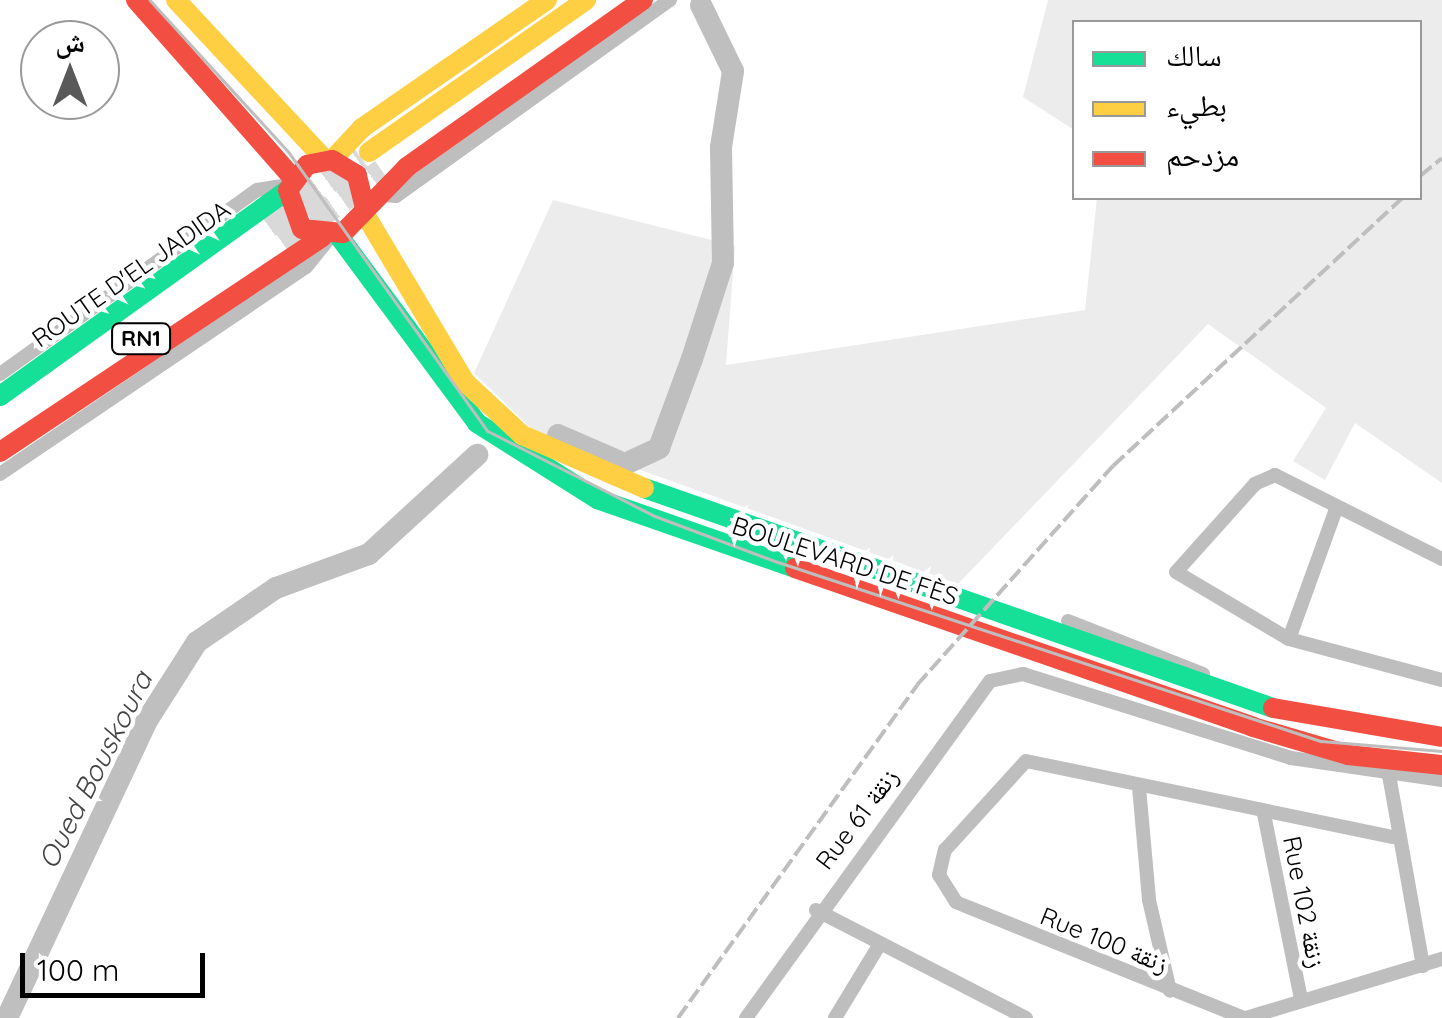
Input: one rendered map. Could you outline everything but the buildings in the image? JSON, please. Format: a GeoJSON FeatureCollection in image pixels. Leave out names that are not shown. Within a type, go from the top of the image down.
{"type":"FeatureCollection","features":[{"type":"Feature","properties":{"kind":"main road"},"geometry":{"type":"LineString","coordinates":[[136,0],[291,185],[297,224],[330,236]]}},
{"type":"Feature","properties":{"kind":"main road"},"geometry":{"type":"LineString","coordinates":[[176,0],[329,160],[357,176],[368,202]]}},
{"type":"Feature","properties":{"kind":"main road"},"geometry":{"type":"LineString","coordinates":[[374,119],[434,96],[568,0]]}},
{"type":"Feature","properties":{"kind":"main road"},"geometry":{"type":"LineString","coordinates":[[368,152],[586,0]]}},
{"type":"Feature","properties":{"kind":"main road"},"geometry":{"type":"LineString","coordinates":[[382,171],[622,0]]}},
{"type":"Feature","properties":{"kind":"main road"},"geometry":{"type":"LineString","coordinates":[[0,452],[330,236],[368,202],[643,0]]}},
{"type":"Feature","properties":{"kind":"main road"},"geometry":{"type":"LineString","coordinates":[[291,185],[329,160],[374,119],[542,3]]}},
{"type":"Feature","properties":{"kind":"main road","name":"ROUTE D'EL JADIDA"},"geometry":{"type":"LineString","coordinates":[[0,396],[291,185]]}},
{"type":"Feature","properties":{"kind":"main road","name":"BOULEVARD DE FÈS"},"geometry":{"type":"LineString","coordinates":[[368,202],[465,382],[550,452],[1306,720],[1442,737]]}},
{"type":"Feature","properties":{"kind":"main road","name":"ROUTE D'EL JADIDA"},"geometry":{"type":"LineString","coordinates":[[0,410],[268,224]]}},
{"type":"Feature","properties":{"kind":"main road","name":"BOULEVARD DE FÈS"},"geometry":{"type":"LineString","coordinates":[[330,236],[466,412],[513,453],[597,500],[1252,728],[1348,755],[1442,765]]}},
{"type":"Feature","properties":{"kind":"main road","name":"RN1"},"geometry":{"type":"LineString","coordinates":[[0,436],[282,242]]}},
{"type":"Feature","properties":{"kind":"street"},"geometry":{"type":"LineString","coordinates":[[368,202],[396,196],[670,0]]}},
{"type":"Feature","properties":{"kind":"street"},"geometry":{"type":"LineString","coordinates":[[0,374],[256,190],[291,185]]}},
{"type":"Feature","properties":{"kind":"street"},"geometry":{"type":"LineString","coordinates":[[0,474],[306,267],[330,236]]}},
{"type":"Feature","properties":{"kind":"street"},"geometry":{"type":"LineString","coordinates":[[1442,559],[1265,476],[1177,565],[1183,580],[1290,639],[1442,680]]}},
{"type":"Feature","properties":{"kind":"street"},"geometry":{"type":"LineString","coordinates":[[1290,639],[1336,509]]}},
{"type":"Feature","properties":{"kind":"street"},"geometry":{"type":"LineString","coordinates":[[1068,621],[1306,720]]}},
{"type":"Feature","properties":{"kind":"street","name":"Rue 61 زنقة"},"geometry":{"type":"LineString","coordinates":[[746,1018],[816,910],[990,681],[1024,674],[1292,758],[1388,775]]}},
{"type":"Feature","properties":{"kind":"street","name":"Rue 100 زنقة"},"geometry":{"type":"LineString","coordinates":[[1138,787],[1016,763],[945,850],[939,875],[949,896],[1170,991],[1251,1017]]}},
{"type":"Feature","properties":{"kind":"street"},"geometry":{"type":"LineString","coordinates":[[1423,966],[1393,837],[1388,775],[1442,780]]}},
{"type":"Feature","properties":{"kind":"street"},"geometry":{"type":"LineString","coordinates":[[1170,991],[1138,787],[1393,837]]}},
{"type":"Feature","properties":{"kind":"street","name":"Rue 102 زنقة"},"geometry":{"type":"LineString","coordinates":[[1264,814],[1301,999]]}},
{"type":"Feature","properties":{"kind":"street"},"geometry":{"type":"LineString","coordinates":[[816,910],[878,947],[1026,1018]]}},
{"type":"Feature","properties":{"kind":"street"},"geometry":{"type":"LineString","coordinates":[[843,1014],[878,947]]}},
{"type":"Feature","properties":{"kind":"street"},"geometry":{"type":"LineString","coordinates":[[1251,1017],[1442,960]]}},
{"type":"Feature","properties":{"kind":"street"},"geometry":{"type":"LineString","coordinates":[[988,1018],[1000,1007]]}},
{"type":"Feature","properties":{"kind":"shaded area"},"geometry":{"type":"Polygon","coordinates":[[[1048,0],[1442,0],[1442,483],[1355,423],[1325,480],[1293,461],[1326,408],[1208,324],[958,584],[535,432],[474,373],[553,200],[735,246],[726,365],[1085,310],[1097,200],[1422,200],[1422,20],[1072,20],[1072,129],[1023,97],[1048,0]]]}},
{"type":"Feature","properties":{"kind":"waterway","name":"Oued Bouskoura"},"geometry":{"type":"LineString","coordinates":[[558,435],[625,464],[659,448],[692,359],[723,263],[721,147],[733,71],[701,5]]}},
{"type":"Feature","properties":{"kind":"waterway","name":"Oued Bouskoura"},"geometry":{"type":"LineString","coordinates":[[7,1018],[146,722],[197,642],[276,588],[369,554],[477,455]]}},
{"type":"Feature","properties":{"kind":"tunnel"},"geometry":{"type":"LineString","coordinates":[[268,225],[361,158]]}},
{"type":"Feature","properties":{"kind":"tunnel"},"geometry":{"type":"LineString","coordinates":[[282,242],[382,171]]}},
{"type":"Feature","properties":{"kind":"tram line"},"geometry":{"type":"LineString","coordinates":[[150,0],[288,151],[488,431],[655,516],[775,561],[1321,741],[1442,751]]}},
{"type":"Feature","properties":{"kind":"railway"},"geometry":{"type":"LineString","coordinates":[[1422,174],[1442,158]]}},
{"type":"Feature","properties":{"kind":"railway"},"geometry":{"type":"LineString","coordinates":[[678,1018],[917,685],[1113,466],[1400,200]]}},
{"type":"Feature","properties":{"kind":"traffic: fast"},"geometry":{"type":"LineString","coordinates":[[0,396],[288,190]]}},
{"type":"Feature","properties":{"kind":"traffic: fast"},"geometry":{"type":"LineString","coordinates":[[338,235],[477,423],[597,499],[795,568]]}},
{"type":"Feature","properties":{"kind":"traffic: fast"},"geometry":{"type":"LineString","coordinates":[[644,488],[1273,708]]}},
{"type":"Feature","properties":{"kind":"traffic: slow"},"geometry":{"type":"LineString","coordinates":[[176,0],[325,160]]}},
{"type":"Feature","properties":{"kind":"traffic: slow"},"geometry":{"type":"LineString","coordinates":[[332,160],[362,128],[547,0]]}},
{"type":"Feature","properties":{"kind":"traffic: slow"},"geometry":{"type":"LineString","coordinates":[[369,152],[586,0]]}},
{"type":"Feature","properties":{"kind":"traffic: slow"},"geometry":{"type":"LineString","coordinates":[[363,211],[465,382],[522,435],[644,488]]}},
{"type":"Feature","properties":{"kind":"traffic: jam"},"geometry":{"type":"LineString","coordinates":[[136,0],[293,178]]}},
{"type":"Feature","properties":{"kind":"traffic: jam"},"geometry":{"type":"LineString","coordinates":[[364,204],[357,175],[332,160],[307,165],[288,190],[302,229],[343,233],[407,167],[643,0]]}},
{"type":"Feature","properties":{"kind":"traffic: jam"},"geometry":{"type":"LineString","coordinates":[[0,452],[322,237]]}},
{"type":"Feature","properties":{"kind":"traffic: jam"},"geometry":{"type":"LineString","coordinates":[[795,568],[1253,727],[1348,755],[1442,765]]}},
{"type":"Feature","properties":{"kind":"traffic: jam"},"geometry":{"type":"LineString","coordinates":[[1273,708],[1442,737]]}}]}
